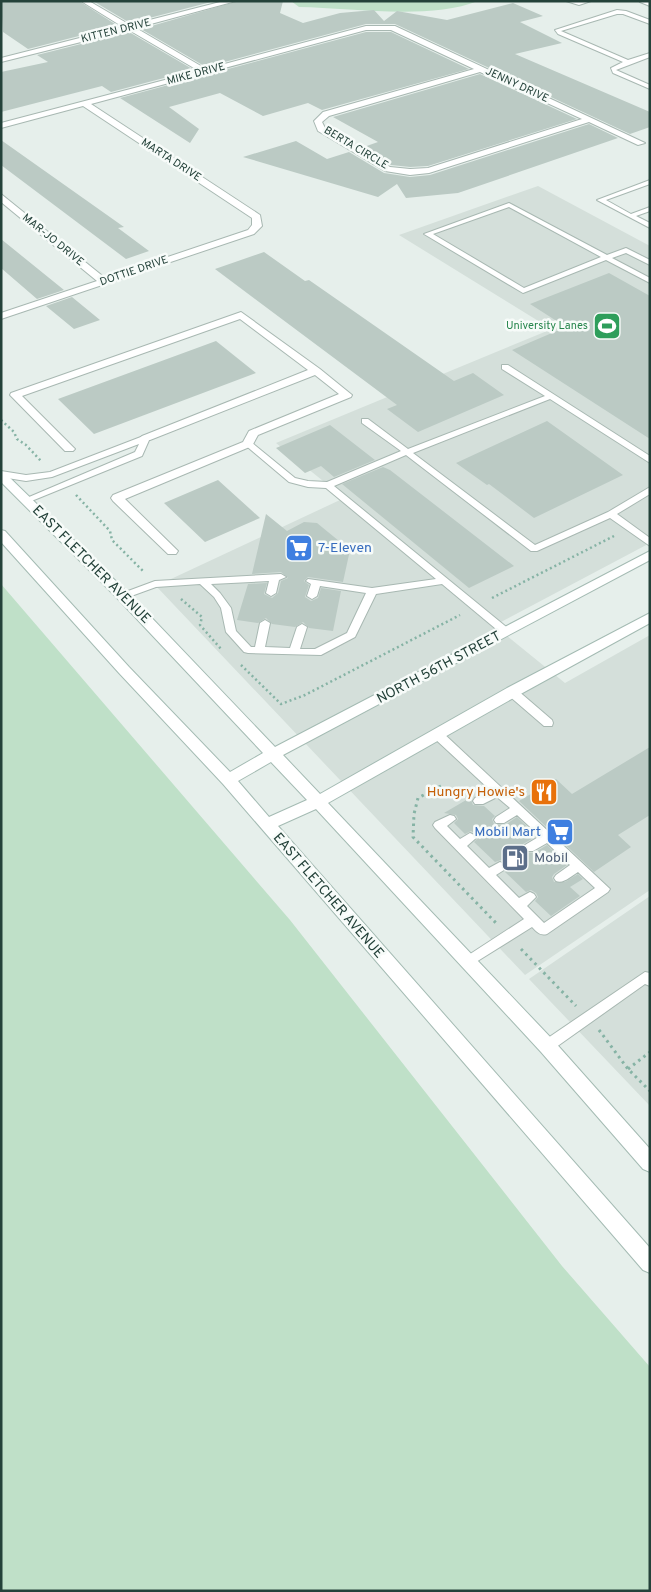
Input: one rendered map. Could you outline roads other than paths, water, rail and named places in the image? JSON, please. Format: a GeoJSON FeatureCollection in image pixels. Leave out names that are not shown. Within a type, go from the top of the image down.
{"type":"FeatureCollection","features":[{"type":"Feature","properties":{"kind":"street"},"geometry":{"type":"LineString","coordinates":[[84,1],[205,71]]}},
{"type":"Feature","properties":{"kind":"street"},"geometry":{"type":"LineString","coordinates":[[642,1],[650,4]]}},
{"type":"Feature","properties":{"kind":"street","name":"KITTEN DRIVE"},"geometry":{"type":"LineString","coordinates":[[3,58],[233,2]]}},
{"type":"Feature","properties":{"kind":"street","name":"MIKE DRIVE"},"geometry":{"type":"LineString","coordinates":[[1,126],[366,28],[392,28]]}},
{"type":"Feature","properties":{"kind":"street","name":"JENNY DRIVE"},"geometry":{"type":"LineString","coordinates":[[392,28],[641,143]]}},
{"type":"Feature","properties":{"kind":"street","name":"BERTA CIRCLE"},"geometry":{"type":"LineString","coordinates":[[481,69],[326,114],[318,121],[321,129],[388,169],[410,172],[429,170],[590,119]]}},
{"type":"Feature","properties":{"kind":"street","name":"MARTA DRIVE"},"geometry":{"type":"LineString","coordinates":[[85,104],[257,217]]}},
{"type":"Feature","properties":{"kind":"street","name":"MAR-JO DRIVE"},"geometry":{"type":"LineString","coordinates":[[1,197],[104,282]]}},
{"type":"Feature","properties":{"kind":"street","name":"DOTTIE DRIVE"},"geometry":{"type":"LineString","coordinates":[[1,316],[251,232],[257,226],[257,217]]}},
{"type":"Feature","properties":{"kind":"street"},"geometry":{"type":"LineString","coordinates":[[69,449],[15,396],[241,315],[347,395],[253,433],[248,444],[118,498],[172,551]]}},
{"type":"Feature","properties":{"kind":"street"},"geometry":{"type":"LineString","coordinates":[[146,438],[316,371]]}},
{"type":"Feature","properties":{"kind":"street","name":"EAST FLETCHER AVENUE"},"geometry":{"type":"LineString","coordinates":[[1,474],[123,596],[273,754],[546,1046],[650,1163]]}},
{"type":"Feature","properties":{"kind":"street","name":"EAST FLETCHER AVENUE"},"geometry":{"type":"LineString","coordinates":[[1,534],[124,670],[228,780],[650,1263]]}},
{"type":"Feature","properties":{"kind":"street","name":"NORTH 56TH STREET"},"geometry":{"type":"LineString","coordinates":[[228,780],[273,754],[650,555]]}},
{"type":"Feature","properties":{"kind":"street"},"geometry":{"type":"LineString","coordinates":[[266,825],[318,802],[512,692],[649,618]]}},
{"type":"Feature","properties":{"kind":"lane"},"geometry":{"type":"LineString","coordinates":[[568,1],[579,3],[589,1]]}},
{"type":"Feature","properties":{"kind":"lane"},"geometry":{"type":"LineString","coordinates":[[628,62],[560,33],[558,30],[617,12],[624,12],[650,22]]}},
{"type":"Feature","properties":{"kind":"lane"},"geometry":{"type":"LineString","coordinates":[[650,55],[613,69],[615,72],[650,87]]}},
{"type":"Feature","properties":{"kind":"lane"},"geometry":{"type":"LineString","coordinates":[[650,182],[600,200],[650,226]]}},
{"type":"Feature","properties":{"kind":"lane"},"geometry":{"type":"LineString","coordinates":[[650,263],[626,250],[607,258],[523,291],[428,234],[509,205],[607,258],[650,281]]}},
{"type":"Feature","properties":{"kind":"lane"},"geometry":{"type":"LineString","coordinates":[[631,216],[650,209]]}},
{"type":"Feature","properties":{"kind":"lane"},"geometry":{"type":"LineString","coordinates":[[505,367],[650,460]]}},
{"type":"Feature","properties":{"kind":"lane"},"geometry":{"type":"LineString","coordinates":[[248,444],[292,480],[308,484],[328,485],[551,396]]}},
{"type":"Feature","properties":{"kind":"lane"},"geometry":{"type":"LineString","coordinates":[[365,421],[534,549],[611,514],[650,490]]}},
{"type":"Feature","properties":{"kind":"lane"},"geometry":{"type":"LineString","coordinates":[[1,474],[26,478],[52,474],[146,438]]}},
{"type":"Feature","properties":{"kind":"lane"},"geometry":{"type":"LineString","coordinates":[[26,500],[139,454],[146,438]]}},
{"type":"Feature","properties":{"kind":"lane"},"geometry":{"type":"LineString","coordinates":[[328,485],[506,632]]}},
{"type":"Feature","properties":{"kind":"lane"},"geometry":{"type":"LineString","coordinates":[[611,514],[650,543]]}},
{"type":"Feature","properties":{"kind":"lane"},"geometry":{"type":"LineString","coordinates":[[123,596],[155,584],[278,577],[271,593]]}},
{"type":"Feature","properties":{"kind":"lane"},"geometry":{"type":"LineString","coordinates":[[202,581],[217,595],[226,608],[231,632],[248,650],[317,653],[351,635],[372,591]]}},
{"type":"Feature","properties":{"kind":"lane"},"geometry":{"type":"LineString","coordinates":[[312,596],[314,581],[372,591],[444,581]]}},
{"type":"Feature","properties":{"kind":"lane"},"geometry":{"type":"LineString","coordinates":[[259,650],[265,623]]}},
{"type":"Feature","properties":{"kind":"lane"},"geometry":{"type":"LineString","coordinates":[[294,652],[302,627]]}},
{"type":"Feature","properties":{"kind":"lane"},"geometry":{"type":"LineString","coordinates":[[512,692],[548,723]]}},
{"type":"Feature","properties":{"kind":"lane"},"geometry":{"type":"LineString","coordinates":[[438,735],[604,889],[543,930],[439,825],[450,818]]}},
{"type":"Feature","properties":{"kind":"lane"},"geometry":{"type":"LineString","coordinates":[[479,801],[498,791]]}},
{"type":"Feature","properties":{"kind":"lane"},"geometry":{"type":"LineString","coordinates":[[500,820],[518,809]]}},
{"type":"Feature","properties":{"kind":"lane"},"geometry":{"type":"LineString","coordinates":[[530,848],[548,837]]}},
{"type":"Feature","properties":{"kind":"lane"},"geometry":{"type":"LineString","coordinates":[[459,845],[470,838]]}},
{"type":"Feature","properties":{"kind":"lane"},"geometry":{"type":"LineString","coordinates":[[560,878],[578,865]]}},
{"type":"Feature","properties":{"kind":"lane"},"geometry":{"type":"LineString","coordinates":[[488,874],[500,867]]}},
{"type":"Feature","properties":{"kind":"lane"},"geometry":{"type":"LineString","coordinates":[[518,905],[530,897]]}},
{"type":"Feature","properties":{"kind":"lane"},"geometry":{"type":"LineString","coordinates":[[468,962],[533,920]]}},
{"type":"Feature","properties":{"kind":"lane"},"geometry":{"type":"LineString","coordinates":[[546,1046],[645,977],[650,982]]}},
{"type":"Feature","properties":{"kind":"place","name":"University Lanes"},"geometry":{"type":"Point","coordinates":[607,326]}},
{"type":"Feature","properties":{"kind":"place","name":"7-Eleven"},"geometry":{"type":"Point","coordinates":[299,548]}},
{"type":"Feature","properties":{"kind":"place","name":"Hungry Howie's"},"geometry":{"type":"Point","coordinates":[544,792]}},
{"type":"Feature","properties":{"kind":"place","name":"Mobil Mart"},"geometry":{"type":"Point","coordinates":[560,832]}},
{"type":"Feature","properties":{"kind":"place","name":"Mobil"},"geometry":{"type":"Point","coordinates":[515,858]}}]}
